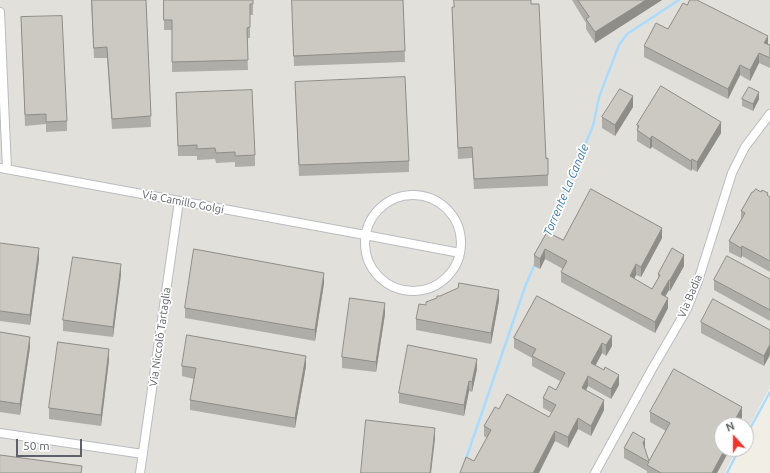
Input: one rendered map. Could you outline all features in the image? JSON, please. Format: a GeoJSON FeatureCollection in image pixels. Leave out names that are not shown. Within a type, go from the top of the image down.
{"type":"FeatureCollection","features":[{"type":"Feature","properties":{"kind":"street"},"geometry":{"type":"LineString","coordinates":[[0,12],[4,168]]}},
{"type":"Feature","properties":{"kind":"street","name":"Via Badia"},"geometry":{"type":"LineString","coordinates":[[595,473],[687,309],[698,281],[732,174],[745,146],[770,114]]}},
{"type":"Feature","properties":{"kind":"street","name":"Via Camillo Golgi"},"geometry":{"type":"LineString","coordinates":[[4,168],[460,253]]}},
{"type":"Feature","properties":{"kind":"street"},"geometry":{"type":"LineString","coordinates":[[407,195],[422,196],[437,201],[449,210],[457,223],[461,238],[460,253],[454,269],[443,281],[428,289],[412,291],[395,288],[381,280],[371,267],[365,251],[365,235],[370,220],[380,208],[392,200],[407,195]]}},
{"type":"Feature","properties":{"kind":"street","name":"Via Niccolò Tartaglia"},"geometry":{"type":"LineString","coordinates":[[140,473],[179,201]]}},
{"type":"Feature","properties":{"kind":"street"},"geometry":{"type":"LineString","coordinates":[[0,433],[143,454]]}},
{"type":"Feature","properties":{"kind":"shaded area"},"geometry":{"type":"Polygon","coordinates":[[[0,0],[770,0],[770,387],[754,417],[714,417],[714,457],[733,457],[724,473],[0,473],[0,0]]]}},
{"type":"Feature","properties":{"kind":"building"},"geometry":{"type":"Polygon","coordinates":[[[92,0],[146,0],[151,116],[112,119],[107,47],[94,48],[92,0]]]}},
{"type":"Feature","properties":{"kind":"building"},"geometry":{"type":"Polygon","coordinates":[[[164,0],[253,0],[253,4],[250,4],[250,27],[247,28],[248,60],[172,62],[172,20],[164,20],[164,0]]]}},
{"type":"Feature","properties":{"kind":"building"},"geometry":{"type":"Polygon","coordinates":[[[292,0],[403,0],[405,51],[294,56],[292,0]]]}},
{"type":"Feature","properties":{"kind":"building"},"geometry":{"type":"Polygon","coordinates":[[[454,0],[531,0],[531,4],[539,4],[548,175],[474,179],[472,147],[458,148],[452,7],[454,7],[454,0]]]}},
{"type":"Feature","properties":{"kind":"building"},"geometry":{"type":"Polygon","coordinates":[[[578,0],[646,0],[595,32],[586,19],[589,17],[578,0]]]}},
{"type":"Feature","properties":{"kind":"building"},"geometry":{"type":"Polygon","coordinates":[[[690,0],[697,0],[768,36],[764,43],[770,45],[770,58],[759,53],[750,70],[740,65],[728,89],[644,46],[656,23],[668,29],[683,3],[687,5],[690,0]]]}},
{"type":"Feature","properties":{"kind":"building"},"geometry":{"type":"Polygon","coordinates":[[[62,16],[67,121],[46,122],[46,114],[25,115],[21,17],[62,16]]]}},
{"type":"Feature","properties":{"kind":"building"},"geometry":{"type":"Polygon","coordinates":[[[405,77],[409,161],[299,165],[295,82],[405,77]]]}},
{"type":"Feature","properties":{"kind":"building"},"geometry":{"type":"Polygon","coordinates":[[[661,86],[721,122],[697,162],[692,159],[691,161],[652,136],[650,139],[637,130],[639,126],[637,125],[661,86]]]}},
{"type":"Feature","properties":{"kind":"building"},"geometry":{"type":"Polygon","coordinates":[[[749,87],[759,92],[753,104],[742,99],[749,87]]]}},
{"type":"Feature","properties":{"kind":"building"},"geometry":{"type":"Polygon","coordinates":[[[620,89],[633,96],[615,125],[602,117],[620,89]]]}},
{"type":"Feature","properties":{"kind":"building"},"geometry":{"type":"Polygon","coordinates":[[[252,90],[255,155],[235,156],[235,152],[216,153],[215,148],[197,149],[197,145],[178,146],[176,93],[252,90]]]}},
{"type":"Feature","properties":{"kind":"building"},"geometry":{"type":"Polygon","coordinates":[[[591,189],[662,228],[641,267],[636,264],[630,276],[652,289],[672,248],[684,255],[661,294],[668,298],[655,322],[561,272],[567,261],[545,249],[540,259],[534,255],[547,232],[563,240],[591,189]]]}},
{"type":"Feature","properties":{"kind":"building"},"geometry":{"type":"Polygon","coordinates":[[[756,189],[761,192],[762,190],[768,193],[767,195],[770,197],[770,261],[742,246],[741,248],[729,241],[745,213],[741,211],[752,192],[756,189]]]}},
{"type":"Feature","properties":{"kind":"building"},"geometry":{"type":"Polygon","coordinates":[[[0,243],[39,248],[30,315],[0,311],[0,243]]]}},
{"type":"Feature","properties":{"kind":"building"},"geometry":{"type":"Polygon","coordinates":[[[194,249],[324,273],[315,330],[185,308],[194,249]]]}},
{"type":"Feature","properties":{"kind":"building"},"geometry":{"type":"Polygon","coordinates":[[[727,256],[770,279],[770,310],[714,280],[727,256]]]}},
{"type":"Feature","properties":{"kind":"building"},"geometry":{"type":"Polygon","coordinates":[[[73,257],[121,264],[113,327],[63,320],[73,257]]]}},
{"type":"Feature","properties":{"kind":"building"},"geometry":{"type":"Polygon","coordinates":[[[459,283],[499,290],[491,333],[416,319],[419,304],[426,305],[426,302],[437,298],[437,296],[458,288],[459,283]]]}},
{"type":"Feature","properties":{"kind":"building"},"geometry":{"type":"Polygon","coordinates":[[[537,296],[612,336],[606,345],[602,343],[591,363],[604,370],[605,367],[619,375],[611,389],[588,376],[582,388],[604,400],[591,426],[578,418],[568,437],[555,431],[533,473],[460,473],[466,457],[474,461],[491,430],[484,426],[495,407],[499,409],[507,394],[549,417],[556,405],[543,398],[549,386],[556,390],[565,373],[532,356],[536,349],[514,338],[537,296]]]}},
{"type":"Feature","properties":{"kind":"building"},"geometry":{"type":"Polygon","coordinates":[[[350,298],[385,303],[376,362],[342,357],[350,298]]]}},
{"type":"Feature","properties":{"kind":"building"},"geometry":{"type":"Polygon","coordinates":[[[713,299],[770,330],[770,344],[764,356],[701,322],[713,299]]]}},
{"type":"Feature","properties":{"kind":"building"},"geometry":{"type":"Polygon","coordinates":[[[0,332],[30,337],[20,404],[0,401],[0,332]]]}},
{"type":"Feature","properties":{"kind":"building"},"geometry":{"type":"Polygon","coordinates":[[[187,335],[306,356],[295,418],[190,400],[196,368],[182,366],[187,335]]]}},
{"type":"Feature","properties":{"kind":"building"},"geometry":{"type":"Polygon","coordinates":[[[58,342],[109,349],[101,415],[49,408],[58,342]]]}},
{"type":"Feature","properties":{"kind":"building"},"geometry":{"type":"Polygon","coordinates":[[[408,345],[477,359],[472,382],[469,381],[464,405],[399,393],[408,345]]]}},
{"type":"Feature","properties":{"kind":"building"},"geometry":{"type":"Polygon","coordinates":[[[674,369],[742,407],[736,417],[714,417],[714,457],[721,457],[712,473],[661,473],[647,465],[649,462],[624,448],[633,432],[645,439],[643,443],[649,461],[670,423],[650,412],[674,369]]]}},
{"type":"Feature","properties":{"kind":"building"},"geometry":{"type":"Polygon","coordinates":[[[366,420],[435,428],[430,473],[361,473],[366,420]]]}},
{"type":"Feature","properties":{"kind":"building"},"geometry":{"type":"Polygon","coordinates":[[[0,455],[82,466],[81,473],[0,473],[0,455]]]}},
{"type":"Feature","properties":{"kind":"waterway","name":"Torrente La Canale"},"geometry":{"type":"LineString","coordinates":[[547,235],[593,126],[599,97],[619,45],[627,34],[679,0]]}},
{"type":"Feature","properties":{"kind":"waterway","name":"Torrente La Canale"},"geometry":{"type":"LineString","coordinates":[[466,459],[526,284],[536,262]]}},
{"type":"Feature","properties":{"kind":"waterway"},"geometry":{"type":"LineString","coordinates":[[754,421],[770,392]]}},
{"type":"Feature","properties":{"kind":"waterway"},"geometry":{"type":"LineString","coordinates":[[727,473],[735,457]]}}]}
